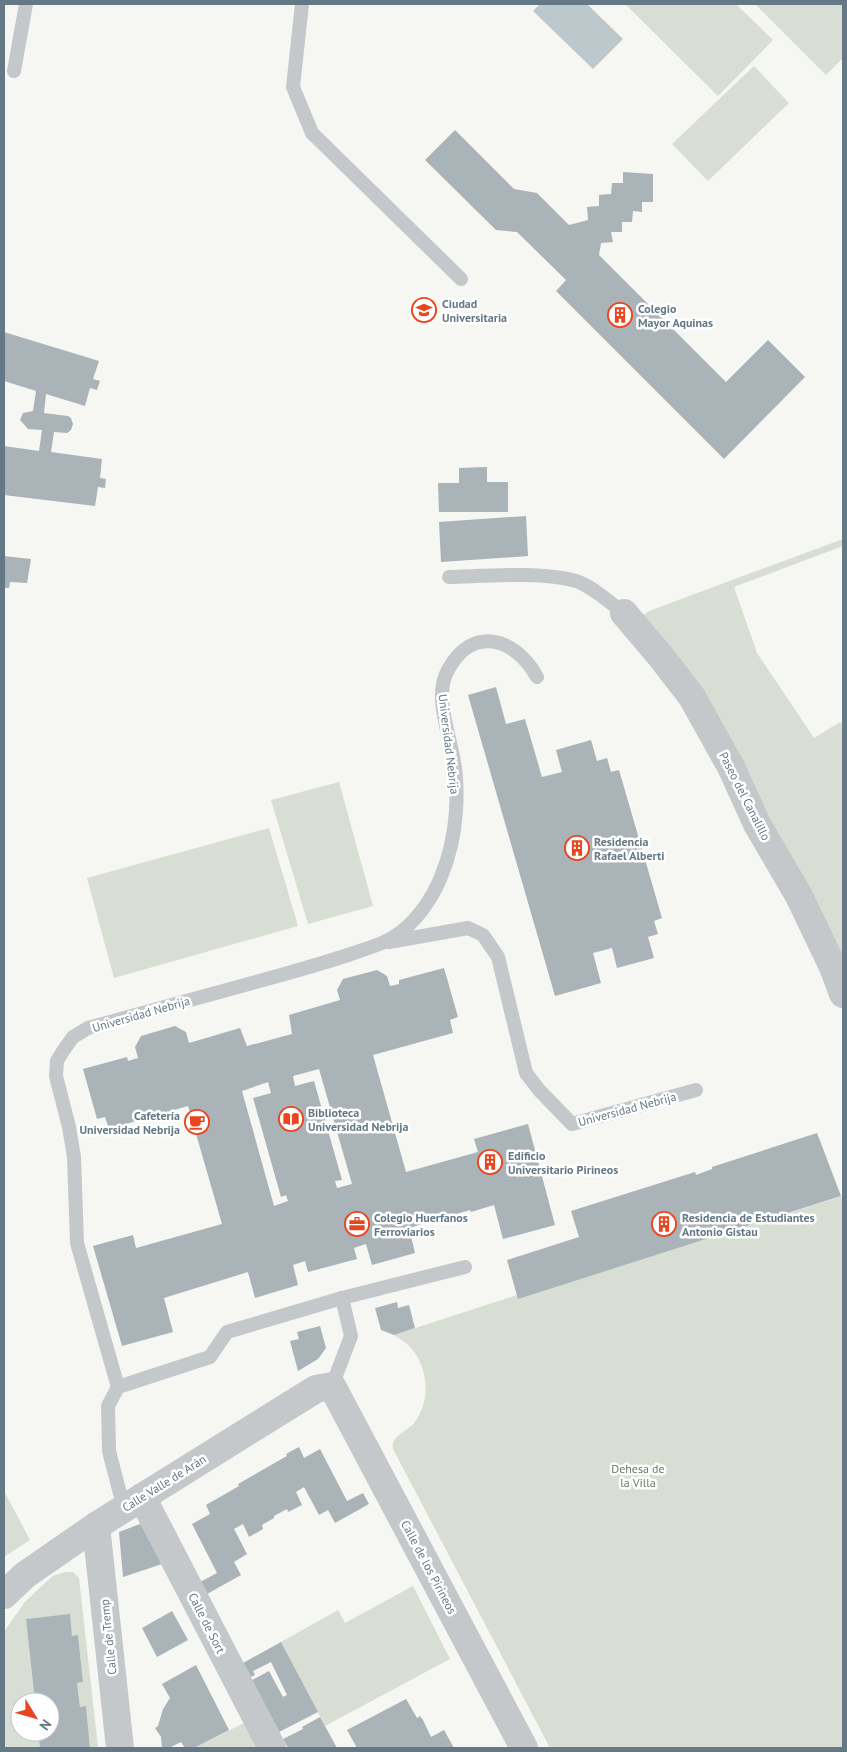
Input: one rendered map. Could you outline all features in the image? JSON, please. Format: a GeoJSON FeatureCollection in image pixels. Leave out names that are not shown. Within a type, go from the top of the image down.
{"type":"FeatureCollection","features":[{"type":"Feature","properties":{"kind":"street","name":"Paseo del Canalillo"},"geometry":{"type":"LineString","coordinates":[[624,613],[692,697],[731,767],[757,824],[799,896],[833,967],[843,994]]}},
{"type":"Feature","properties":{"kind":"street","name":"Calle Valle de Arán"},"geometry":{"type":"LineString","coordinates":[[4,1595],[25,1574],[96,1526],[316,1389],[332,1386]]}},
{"type":"Feature","properties":{"kind":"street","name":"Calle de los Pirineos"},"geometry":{"type":"LineString","coordinates":[[332,1386],[524,1748]]}},
{"type":"Feature","properties":{"kind":"street","name":"Calle de Sort"},"geometry":{"type":"LineString","coordinates":[[133,1503],[272,1748]]}},
{"type":"Feature","properties":{"kind":"street","name":"Calle de Tremp"},"geometry":{"type":"LineString","coordinates":[[96,1526],[120,1748]]}},
{"type":"Feature","properties":{"kind":"lane"},"geometry":{"type":"LineString","coordinates":[[14,71],[26,4]]}},
{"type":"Feature","properties":{"kind":"lane"},"geometry":{"type":"LineString","coordinates":[[302,4],[293,87],[312,133],[461,279]]}},
{"type":"Feature","properties":{"kind":"lane"},"geometry":{"type":"LineString","coordinates":[[449,577],[539,576],[577,581],[601,595],[624,613]]}},
{"type":"Feature","properties":{"kind":"lane","name":"Universidad Nebrija"},"geometry":{"type":"LineString","coordinates":[[387,942],[403,931],[429,901],[439,883],[454,838],[457,785],[441,694],[446,672],[455,657],[466,648],[492,640],[503,642],[517,651],[530,663],[537,677]]}},
{"type":"Feature","properties":{"kind":"lane","name":"Universidad Nebrija"},"geometry":{"type":"LineString","coordinates":[[118,1387],[77,1243],[74,1157],[69,1127],[56,1076],[57,1061],[63,1051],[73,1037],[88,1028],[326,963],[387,942],[468,928],[483,935],[498,957],[526,1073],[539,1090],[572,1124],[696,1090]]}},
{"type":"Feature","properties":{"kind":"lane"},"geometry":{"type":"LineString","coordinates":[[133,1503],[109,1451],[108,1406],[118,1387],[210,1357],[227,1332],[342,1298],[465,1267]]}},
{"type":"Feature","properties":{"kind":"lane"},"geometry":{"type":"LineString","coordinates":[[332,1386],[351,1336],[342,1298]]}},
{"type":"Feature","properties":{"kind":"green space"},"geometry":{"type":"Polygon","coordinates":[[[625,4],[736,4],[773,40],[718,96],[625,4]]]}},
{"type":"Feature","properties":{"kind":"green space"},"geometry":{"type":"Polygon","coordinates":[[[755,4],[843,4],[843,58],[826,75],[755,4]]]}},
{"type":"Feature","properties":{"kind":"green space"},"geometry":{"type":"Polygon","coordinates":[[[754,66],[789,103],[708,181],[672,144],[754,66]]]}},
{"type":"Feature","properties":{"kind":"green space"},"geometry":{"type":"Polygon","coordinates":[[[843,539],[843,546],[734,587],[757,653],[814,738],[840,722],[843,726],[843,961],[639,618],[649,611],[843,539]]]}},
{"type":"Feature","properties":{"kind":"green space"},"geometry":{"type":"Polygon","coordinates":[[[339,782],[373,906],[308,924],[271,800],[339,782]]]}},
{"type":"Feature","properties":{"kind":"green space"},"geometry":{"type":"Polygon","coordinates":[[[269,828],[298,926],[114,978],[87,878],[269,828]]]}},
{"type":"Feature","properties":{"kind":"green space","name":"Dehesa de la Villa"},"geometry":{"type":"Polygon","coordinates":[[[843,1196],[843,1748],[550,1748],[393,1449],[396,1438],[414,1423],[419,1415],[423,1405],[426,1385],[421,1364],[416,1355],[408,1345],[394,1335],[517,1295],[518,1298],[843,1196]]]}},
{"type":"Feature","properties":{"kind":"green space"},"geometry":{"type":"Polygon","coordinates":[[[4,1491],[30,1540],[4,1557],[4,1491]]]}},
{"type":"Feature","properties":{"kind":"green space"},"geometry":{"type":"Polygon","coordinates":[[[65,1572],[73,1572],[79,1578],[98,1748],[90,1748],[86,1706],[80,1707],[77,1683],[83,1682],[78,1636],[72,1636],[69,1615],[26,1619],[34,1692],[10,1692],[10,1742],[39,1742],[40,1748],[4,1748],[4,1632],[24,1603],[53,1576],[65,1572]]]}},
{"type":"Feature","properties":{"kind":"green space"},"geometry":{"type":"Polygon","coordinates":[[[413,1586],[450,1659],[325,1726],[281,1642],[338,1610],[345,1623],[413,1586]]]}},
{"type":"Feature","properties":{"kind":"green space"},"geometry":{"type":"Polygon","coordinates":[[[244,1723],[258,1748],[194,1748],[244,1723]]]}},
{"type":"Feature","properties":{"kind":"shaded area"},"geometry":{"type":"Polygon","coordinates":[[[540,4],[587,4],[623,39],[593,69],[533,11],[540,4]]]}},
{"type":"Feature","properties":{"kind":"building","name":"Colegio Mayor Aquinas"},"geometry":{"type":"Polygon","coordinates":[[[455,130],[514,189],[537,193],[569,225],[588,220],[587,207],[599,206],[599,195],[611,194],[612,183],[623,183],[623,172],[653,174],[653,202],[642,202],[642,212],[633,211],[632,222],[622,222],[622,232],[611,232],[613,242],[601,243],[599,255],[726,382],[768,340],[805,377],[724,459],[556,291],[566,280],[517,232],[496,230],[425,160],[455,130]]]}},
{"type":"Feature","properties":{"kind":"building"},"geometry":{"type":"Polygon","coordinates":[[[4,332],[99,361],[93,379],[100,381],[97,390],[90,388],[85,406],[46,394],[44,413],[68,416],[73,424],[71,430],[67,433],[54,432],[51,452],[102,459],[100,478],[106,479],[105,488],[98,487],[95,506],[4,495],[4,446],[39,451],[42,430],[28,429],[20,420],[23,413],[33,411],[36,391],[4,381],[4,332]]]}},
{"type":"Feature","properties":{"kind":"building"},"geometry":{"type":"Polygon","coordinates":[[[487,467],[487,482],[508,482],[508,512],[439,512],[438,483],[459,483],[459,468],[487,467]]]}},
{"type":"Feature","properties":{"kind":"building"},"geometry":{"type":"Polygon","coordinates":[[[526,516],[528,556],[441,562],[439,522],[526,516]]]}},
{"type":"Feature","properties":{"kind":"building"},"geometry":{"type":"Polygon","coordinates":[[[4,556],[31,559],[27,583],[10,582],[9,588],[4,588],[4,556]]]}},
{"type":"Feature","properties":{"kind":"building","name":"Residencia Rafael Alberti"},"geometry":{"type":"Polygon","coordinates":[[[496,687],[506,724],[525,719],[542,777],[562,772],[556,750],[591,740],[597,761],[607,758],[611,772],[619,770],[662,918],[654,921],[658,934],[648,937],[654,958],[617,968],[612,948],[593,953],[601,983],[555,996],[468,695],[496,687]]]}},
{"type":"Feature","properties":{"kind":"building","name":"Edificio Universitario Pirineos"},"geometry":{"type":"Polygon","coordinates":[[[444,968],[458,1017],[450,1020],[453,1033],[373,1055],[406,1172],[478,1152],[474,1139],[528,1124],[555,1225],[503,1239],[494,1205],[409,1228],[415,1253],[372,1265],[366,1244],[354,1248],[357,1259],[308,1272],[305,1261],[293,1265],[298,1285],[255,1298],[248,1272],[164,1298],[173,1332],[122,1346],[93,1246],[133,1235],[136,1248],[222,1224],[188,1106],[109,1129],[105,1117],[97,1119],[83,1069],[127,1057],[128,1061],[138,1058],[135,1047],[141,1036],[175,1026],[186,1032],[189,1043],[240,1028],[247,1046],[292,1034],[289,1015],[340,1000],[337,990],[343,979],[377,970],[387,976],[390,986],[399,984],[399,980],[444,968]],[[319,1069],[293,1076],[295,1086],[314,1081],[342,1180],[335,1181],[337,1188],[352,1184],[319,1069]],[[268,1082],[242,1091],[274,1206],[288,1201],[286,1195],[281,1197],[253,1098],[271,1093],[268,1082]]]}},
{"type":"Feature","properties":{"kind":"building","name":"Residencia de Estudiantes Antonio Gistau"},"geometry":{"type":"Polygon","coordinates":[[[817,1133],[841,1196],[518,1299],[507,1260],[579,1237],[571,1211],[695,1172],[696,1175],[712,1169],[712,1167],[817,1133]]]}},
{"type":"Feature","properties":{"kind":"building"},"geometry":{"type":"Polygon","coordinates":[[[397,1302],[398,1308],[409,1305],[415,1328],[394,1335],[381,1330],[375,1308],[397,1302]]]}},
{"type":"Feature","properties":{"kind":"building"},"geometry":{"type":"Polygon","coordinates":[[[320,1326],[326,1348],[318,1359],[298,1371],[290,1341],[299,1339],[297,1332],[320,1326]]]}},
{"type":"Feature","properties":{"kind":"building"},"geometry":{"type":"Polygon","coordinates":[[[299,1447],[304,1458],[320,1449],[347,1501],[363,1493],[369,1504],[335,1523],[328,1510],[319,1515],[304,1487],[296,1492],[302,1505],[288,1512],[287,1509],[274,1516],[274,1518],[262,1525],[263,1529],[249,1537],[243,1524],[234,1529],[247,1554],[234,1562],[241,1575],[207,1594],[200,1582],[217,1573],[192,1524],[210,1514],[206,1505],[299,1447]]]}},
{"type":"Feature","properties":{"kind":"building"},"geometry":{"type":"Polygon","coordinates":[[[140,1524],[162,1564],[123,1577],[119,1532],[140,1524]]]}},
{"type":"Feature","properties":{"kind":"building"},"geometry":{"type":"Polygon","coordinates":[[[172,1611],[188,1640],[157,1657],[142,1628],[172,1611]]]}},
{"type":"Feature","properties":{"kind":"building"},"geometry":{"type":"Polygon","coordinates":[[[70,1614],[72,1636],[78,1635],[83,1682],[77,1683],[80,1707],[86,1706],[90,1748],[40,1748],[39,1742],[60,1742],[60,1692],[34,1692],[26,1619],[70,1614]]]}},
{"type":"Feature","properties":{"kind":"building"},"geometry":{"type":"Polygon","coordinates":[[[281,1642],[318,1712],[279,1732],[252,1680],[269,1671],[283,1697],[287,1695],[271,1662],[253,1671],[255,1675],[251,1677],[243,1663],[281,1642]]]}},
{"type":"Feature","properties":{"kind":"building"},"geometry":{"type":"Polygon","coordinates":[[[196,1665],[229,1730],[194,1748],[185,1748],[181,1742],[169,1748],[162,1748],[161,1737],[155,1728],[158,1726],[163,1709],[170,1698],[162,1684],[196,1665]]]}},
{"type":"Feature","properties":{"kind":"building"},"geometry":{"type":"Polygon","coordinates":[[[406,1699],[417,1718],[420,1716],[423,1720],[431,1737],[444,1730],[454,1748],[357,1748],[347,1730],[406,1699]]]}},
{"type":"Feature","properties":{"kind":"building"},"geometry":{"type":"Polygon","coordinates":[[[320,1717],[337,1748],[288,1748],[283,1739],[303,1729],[302,1727],[320,1717]]]}},
{"type":"Feature","properties":{"kind":"place","name":"Ciudad Universitaria"},"geometry":{"type":"Point","coordinates":[424,310]}},
{"type":"Feature","properties":{"kind":"place","name":"Colegio Mayor Aquinas"},"geometry":{"type":"Point","coordinates":[620,315]}},
{"type":"Feature","properties":{"kind":"place","name":"Residencia Rafael Alberti"},"geometry":{"type":"Point","coordinates":[577,848]}},
{"type":"Feature","properties":{"kind":"place","name":"Biblioteca Universidad Nebrija"},"geometry":{"type":"Point","coordinates":[291,1119]}},
{"type":"Feature","properties":{"kind":"place","name":"Cafetería Universidad Nebrija"},"geometry":{"type":"Point","coordinates":[197,1122]}},
{"type":"Feature","properties":{"kind":"place","name":"Edificio Universitario Pirineos"},"geometry":{"type":"Point","coordinates":[490,1162]}},
{"type":"Feature","properties":{"kind":"place","name":"Colegio Huerfanos Ferroviarios"},"geometry":{"type":"Point","coordinates":[357,1224]}},
{"type":"Feature","properties":{"kind":"place","name":"Residencia de Estudiantes Antonio Gistau"},"geometry":{"type":"Point","coordinates":[664,1224]}}]}
